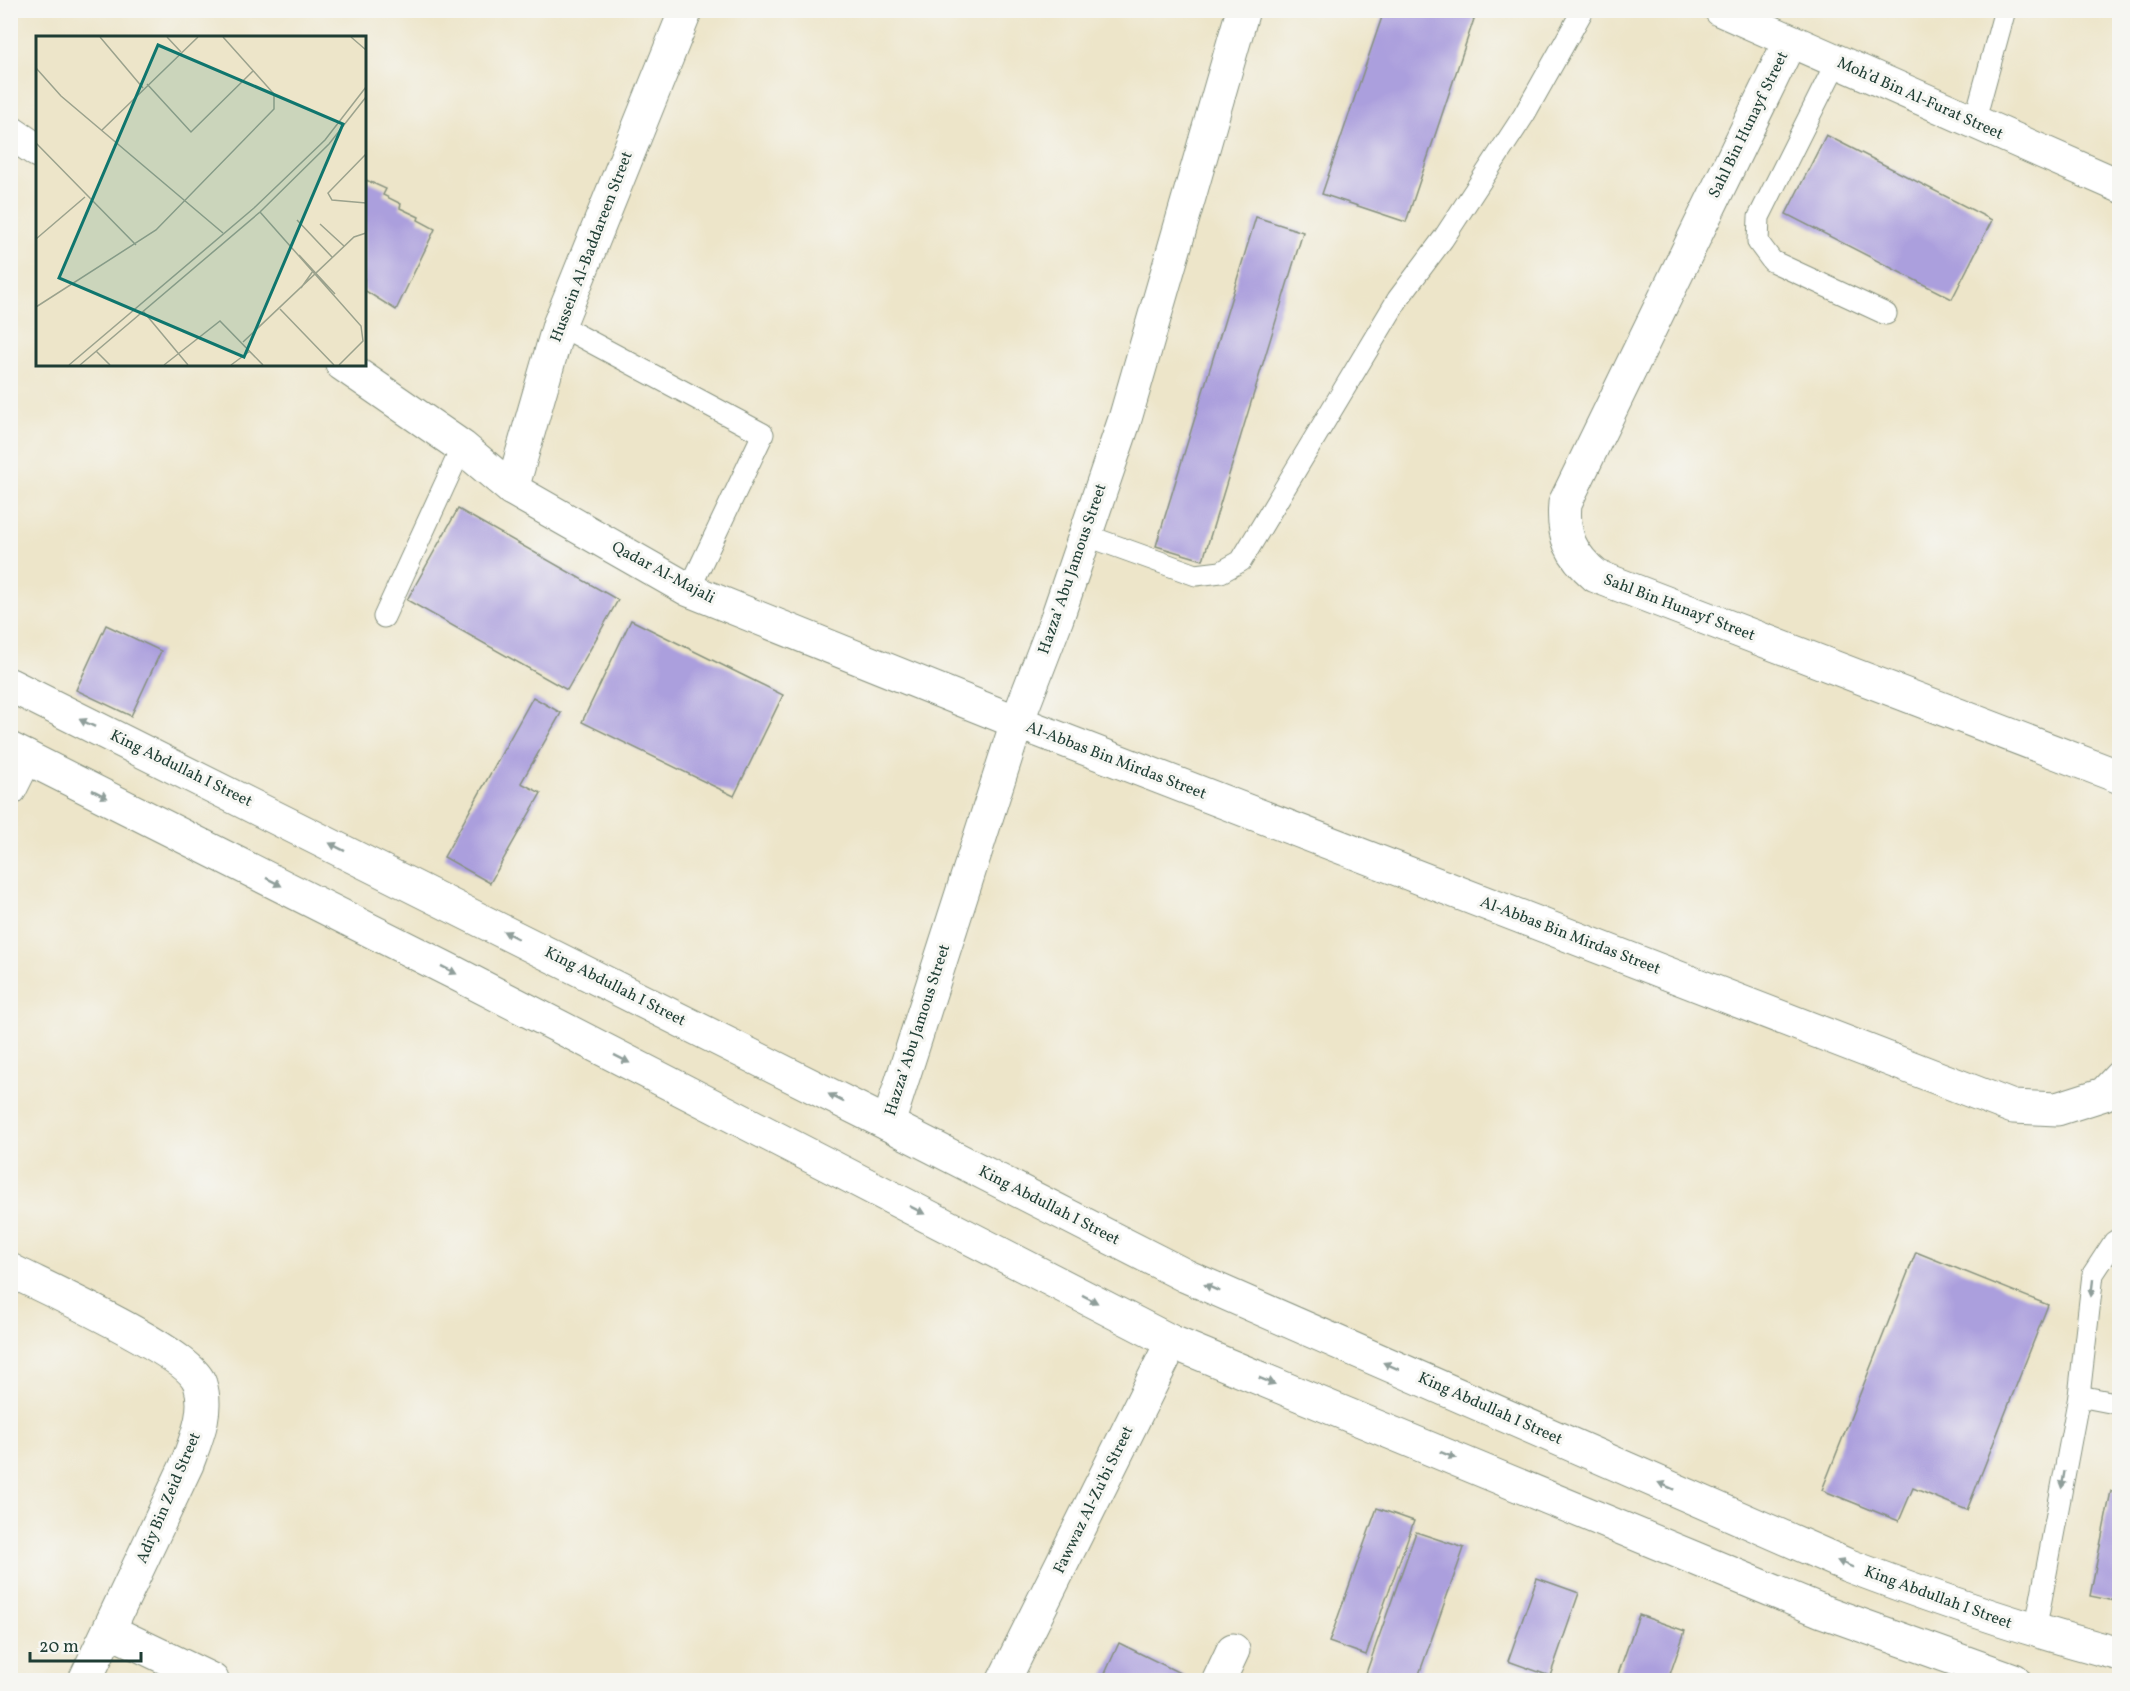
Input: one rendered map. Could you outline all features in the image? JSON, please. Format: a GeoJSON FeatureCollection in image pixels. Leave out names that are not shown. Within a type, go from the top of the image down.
{"type":"FeatureCollection","features":[{"type":"Feature","properties":{"kind":"street","name":"Hussein Al-Baddareen Street"},"geometry":{"type":"LineString","coordinates":[[512,489],[559,325],[686,10]]}},
{"type":"Feature","properties":{"kind":"street","name":"Hazza’ Abu Jamous Street"},"geometry":{"type":"LineString","coordinates":[[888,1124],[1017,722],[1125,419],[1243,10]]}},
{"type":"Feature","properties":{"kind":"street","name":"Moh’d Bin Al-Furat Street"},"geometry":{"type":"LineString","coordinates":[[1721,10],[1754,16],[1790,41],[1836,63],[2120,186]]}},
{"type":"Feature","properties":{"kind":"street","name":"Sahl Bin Hunayf Street"},"geometry":{"type":"LineString","coordinates":[[1790,41],[1565,503],[1563,525],[1568,544],[1579,562],[1596,576],[2120,777]]}},
{"type":"Feature","properties":{"kind":"street"},"geometry":{"type":"LineString","coordinates":[[10,132],[36,151]]}},
{"type":"Feature","properties":{"kind":"street","name":"Qadar Al-Majali"},"geometry":{"type":"LineString","coordinates":[[345,366],[462,447],[512,489],[689,591],[1017,722]]}},
{"type":"Feature","properties":{"kind":"street","name":"King Abdullah I Street"},"geometry":{"type":"LineString","coordinates":[[10,685],[1197,1281],[1847,1565],[2035,1632],[2120,1654]]}},
{"type":"Feature","properties":{"kind":"street","name":"Al-Abbas Bin Mirdas Street"},"geometry":{"type":"LineString","coordinates":[[1017,722],[2013,1107],[2058,1110],[2104,1094],[2120,1077]]}},
{"type":"Feature","properties":{"kind":"street"},"geometry":{"type":"LineString","coordinates":[[10,789],[18,753],[464,978],[1173,1342],[1822,1611],[2014,1680]]}},
{"type":"Feature","properties":{"kind":"street","name":"Adiy Bin Zeid Street"},"geometry":{"type":"LineString","coordinates":[[10,1270],[178,1358],[200,1382],[203,1402],[200,1427],[193,1446],[110,1631],[85,1680]]}},
{"type":"Feature","properties":{"kind":"street","name":"Fawwaz Al-Zu'bi Street"},"geometry":{"type":"LineString","coordinates":[[1010,1673],[1173,1342]]}},
{"type":"Feature","properties":{"kind":"street"},"geometry":{"type":"LineString","coordinates":[[110,1631],[212,1680]]}},
{"type":"Feature","properties":{"kind":"street"},"geometry":{"type":"LineString","coordinates":[[1219,1680],[1233,1650]]}},
{"type":"Feature","properties":{"kind":"lane"},"geometry":{"type":"LineString","coordinates":[[1085,535],[1196,575],[1221,572],[1241,561],[1398,299],[1443,239],[1524,115],[1583,10]]}},
{"type":"Feature","properties":{"kind":"lane"},"geometry":{"type":"LineString","coordinates":[[1974,123],[2005,10]]}},
{"type":"Feature","properties":{"kind":"lane"},"geometry":{"type":"LineString","coordinates":[[1836,63],[1759,217],[1758,242],[1772,261],[1886,314]]}},
{"type":"Feature","properties":{"kind":"lane"},"geometry":{"type":"LineString","coordinates":[[559,325],[763,434],[689,591]]}},
{"type":"Feature","properties":{"kind":"lane"},"geometry":{"type":"LineString","coordinates":[[384,617],[462,447]]}},
{"type":"Feature","properties":{"kind":"lane"},"geometry":{"type":"LineString","coordinates":[[2035,1632],[2079,1396],[2093,1274],[2114,1242],[2120,1238]]}},
{"type":"Feature","properties":{"kind":"lane"},"geometry":{"type":"LineString","coordinates":[[2079,1396],[2120,1404]]}},
{"type":"Feature","properties":{"kind":"building"},"geometry":{"type":"Polygon","coordinates":[[[1373,10],[1477,10],[1406,222],[1322,194],[1383,14],[1373,10]]]}},
{"type":"Feature","properties":{"kind":"building"},"geometry":{"type":"Polygon","coordinates":[[[1826,135],[1992,220],[1952,299],[1786,214],[1826,135]]]}},
{"type":"Feature","properties":{"kind":"building"},"geometry":{"type":"Polygon","coordinates":[[[366,180],[386,189],[383,195],[401,204],[400,208],[419,217],[418,220],[435,229],[396,310],[366,291],[366,180]]]}},
{"type":"Feature","properties":{"kind":"building"},"geometry":{"type":"Polygon","coordinates":[[[1256,217],[1303,232],[1203,560],[1156,546],[1256,217]]]}},
{"type":"Feature","properties":{"kind":"building"},"geometry":{"type":"Polygon","coordinates":[[[458,509],[618,600],[567,690],[407,600],[458,509]]]}},
{"type":"Feature","properties":{"kind":"building"},"geometry":{"type":"Polygon","coordinates":[[[631,620],[783,695],[734,796],[582,722],[631,620]]]}},
{"type":"Feature","properties":{"kind":"building"},"geometry":{"type":"Polygon","coordinates":[[[106,625],[161,651],[131,716],[76,690],[106,625]]]}},
{"type":"Feature","properties":{"kind":"building"},"geometry":{"type":"Polygon","coordinates":[[[533,697],[561,713],[521,783],[541,793],[490,883],[444,857],[533,697]]]}},
{"type":"Feature","properties":{"kind":"building"},"geometry":{"type":"Polygon","coordinates":[[[1916,1252],[2048,1305],[1967,1510],[1913,1488],[1899,1521],[1822,1490],[1916,1252]]]}},
{"type":"Feature","properties":{"kind":"building"},"geometry":{"type":"Polygon","coordinates":[[[2111,1491],[2120,1492],[2120,1602],[2090,1596],[2111,1491]]]}},
{"type":"Feature","properties":{"kind":"building"},"geometry":{"type":"Polygon","coordinates":[[[1377,1508],[1414,1521],[1366,1655],[1329,1642],[1377,1508]]]}},
{"type":"Feature","properties":{"kind":"building"},"geometry":{"type":"Polygon","coordinates":[[[1416,1532],[1464,1548],[1417,1680],[1364,1679],[1416,1532]]]}},
{"type":"Feature","properties":{"kind":"building"},"geometry":{"type":"Polygon","coordinates":[[[1537,1578],[1579,1593],[1550,1676],[1508,1661],[1537,1578]]]}},
{"type":"Feature","properties":{"kind":"building"},"geometry":{"type":"Polygon","coordinates":[[[1639,1615],[1685,1631],[1668,1680],[1616,1680],[1639,1615]]]}},
{"type":"Feature","properties":{"kind":"building"},"geometry":{"type":"Polygon","coordinates":[[[1119,1643],[1186,1676],[1184,1680],[1102,1680],[1119,1643]]]}}]}
